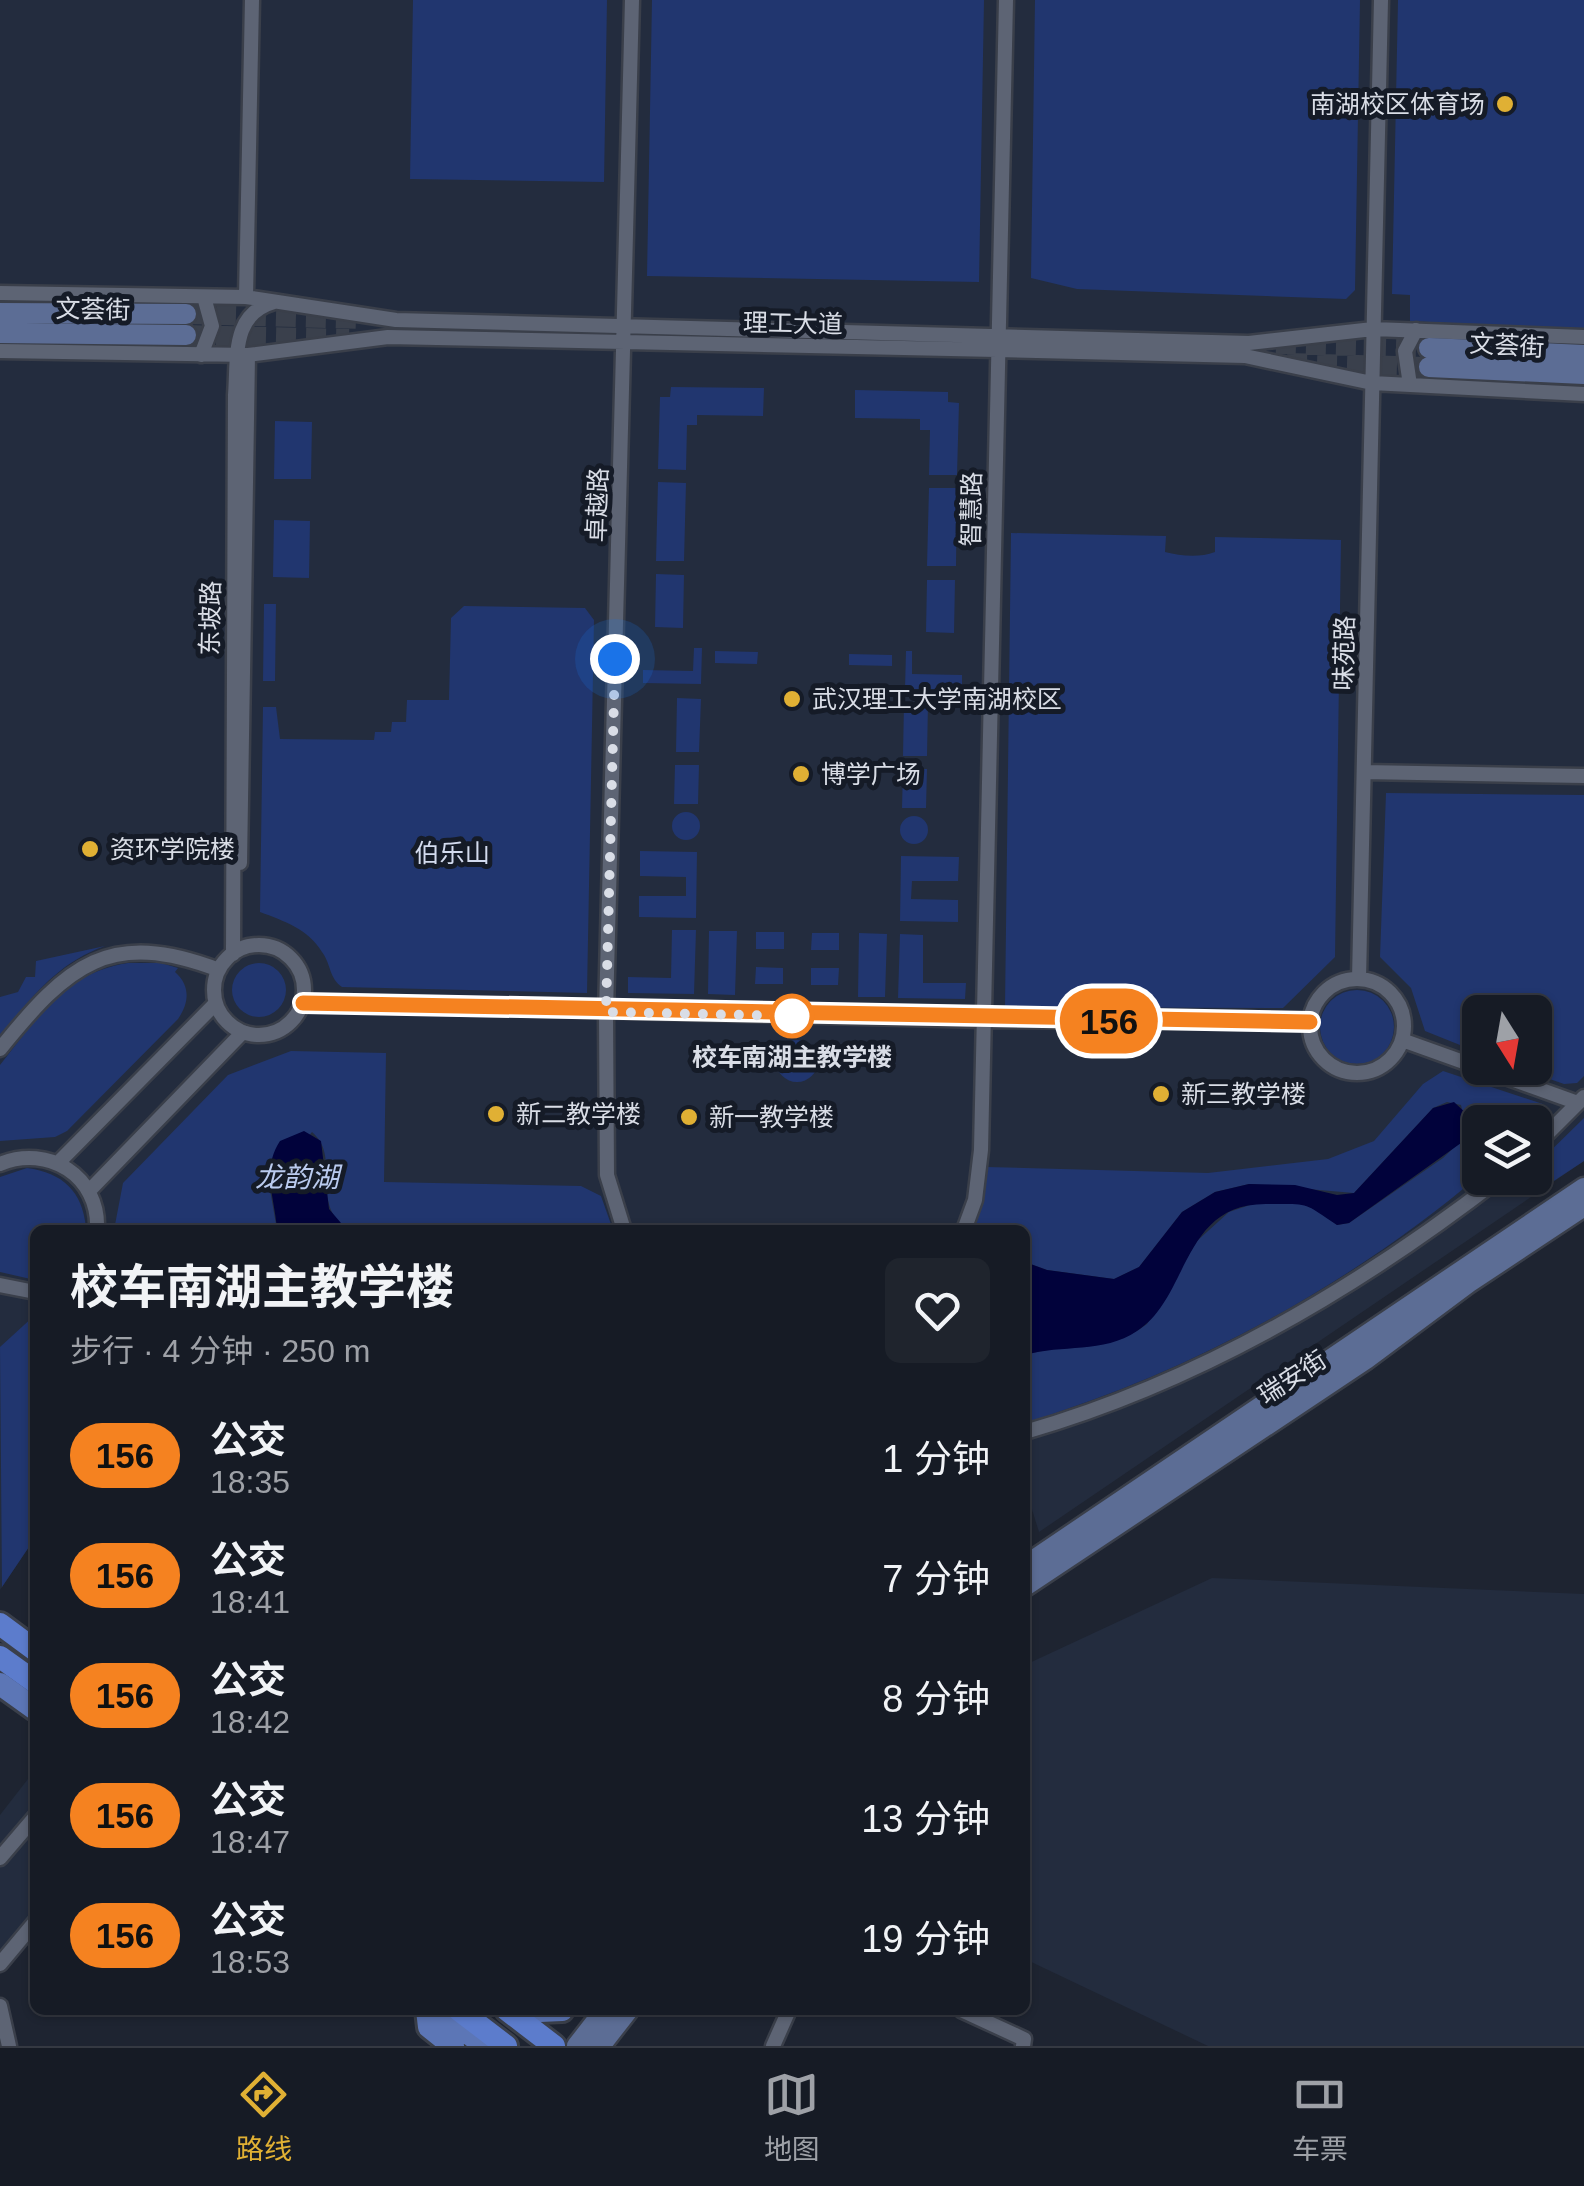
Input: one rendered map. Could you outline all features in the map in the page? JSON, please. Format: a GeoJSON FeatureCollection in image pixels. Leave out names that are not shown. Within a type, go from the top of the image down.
{"type":"FeatureCollection","features":[{"type":"Feature","properties":{"kind":"highway"},"geometry":{"type":"LineString","coordinates":[[0,1628],[30,1650]]}},
{"type":"Feature","properties":{"kind":"highway"},"geometry":{"type":"LineString","coordinates":[[0,1656],[30,1678]]}},
{"type":"Feature","properties":{"kind":"highway"},"geometry":{"type":"LineString","coordinates":[[466,2015],[506,2046]]}},
{"type":"Feature","properties":{"kind":"highway"},"geometry":{"type":"LineString","coordinates":[[518,2015],[555,2046]]}},
{"type":"Feature","properties":{"kind":"main road","name":"文荟街"},"geometry":{"type":"LineString","coordinates":[[0,313],[186,324],[0,333]]}},
{"type":"Feature","properties":{"kind":"main road","name":"文荟街"},"geometry":{"type":"LineString","coordinates":[[1584,355],[1429,357],[1584,374]]}},
{"type":"Feature","properties":{"kind":"main road","name":"瑞安街"},"geometry":{"type":"LineString","coordinates":[[1030,1563],[1584,1188]]}},
{"type":"Feature","properties":{"kind":"main road","name":"瑞安街"},"geometry":{"type":"LineString","coordinates":[[1030,1583],[1366,1359],[1468,1283],[1584,1206]]}},
{"type":"Feature","properties":{"kind":"main road"},"geometry":{"type":"LineString","coordinates":[[0,1684],[30,1705]]}},
{"type":"Feature","properties":{"kind":"main road"},"geometry":{"type":"LineString","coordinates":[[427,2015],[429,2027],[454,2046]]}},
{"type":"Feature","properties":{"kind":"main road"},"geometry":{"type":"LineString","coordinates":[[445,2015],[486,2046]]}},
{"type":"Feature","properties":{"kind":"main road"},"geometry":{"type":"LineString","coordinates":[[578,2046],[601,2015]]}},
{"type":"Feature","properties":{"kind":"main road"},"geometry":{"type":"LineString","coordinates":[[600,2046],[624,2015]]}},
{"type":"Feature","properties":{"kind":"street"},"geometry":{"type":"LineString","coordinates":[[246,297],[252,0]]}},
{"type":"Feature","properties":{"kind":"street","name":"卓越路"},"geometry":{"type":"LineString","coordinates":[[622,1225],[607,1176],[606,1012],[632,0]]}},
{"type":"Feature","properties":{"kind":"street","name":"智慧路"},"geometry":{"type":"LineString","coordinates":[[965,1225],[979,1173],[1006,0]]}},
{"type":"Feature","properties":{"kind":"street","name":"味苑路"},"geometry":{"type":"LineString","coordinates":[[1359,979],[1381,0]]}},
{"type":"Feature","properties":{"kind":"street","name":"理工大道"},"geometry":{"type":"LineString","coordinates":[[0,294],[246,297],[396,320],[998,333],[1250,343],[1374,329],[1584,337]]}},
{"type":"Feature","properties":{"kind":"street"},"geometry":{"type":"LineString","coordinates":[[201,355],[212,326],[204,296]]}},
{"type":"Feature","properties":{"kind":"street","name":"东坡路"},"geometry":{"type":"LineString","coordinates":[[238,952],[243,355],[246,316],[274,302]]}},
{"type":"Feature","properties":{"kind":"street"},"geometry":{"type":"LineString","coordinates":[[1410,385],[1404,351],[1416,330]]}},
{"type":"Feature","properties":{"kind":"street","name":"理工大道"},"geometry":{"type":"LineString","coordinates":[[0,351],[243,355],[388,337],[1245,356],[1372,383],[1584,394]]}},
{"type":"Feature","properties":{"kind":"street"},"geometry":{"type":"LineString","coordinates":[[1364,772],[1584,776]]}},
{"type":"Feature","properties":{"kind":"street"},"geometry":{"type":"LineString","coordinates":[[270,946],[286,954],[302,976],[303,1003],[294,1019],[280,1031],[262,1036],[243,1032],[223,1018],[216,1002],[219,970],[238,952],[270,946]]}},
{"type":"Feature","properties":{"kind":"street"},"geometry":{"type":"LineString","coordinates":[[0,1049],[42,998],[74,970],[102,957],[143,950],[179,955],[219,970]]}},
{"type":"Feature","properties":{"kind":"street"},"geometry":{"type":"LineString","coordinates":[[1359,979],[1381,986],[1393,996],[1403,1017],[1402,1040],[1392,1056],[1377,1068],[1348,1072],[1330,1064],[1317,1050],[1310,1022],[1323,994],[1336,984],[1359,979]]}},
{"type":"Feature","properties":{"kind":"street"},"geometry":{"type":"LineString","coordinates":[[58,1163],[216,1002]]}},
{"type":"Feature","properties":{"kind":"street"},"geometry":{"type":"LineString","coordinates":[[303,1003],[984,1020],[1310,1022]]}},
{"type":"Feature","properties":{"kind":"street"},"geometry":{"type":"LineString","coordinates":[[89,1191],[243,1032]]}},
{"type":"Feature","properties":{"kind":"street"},"geometry":{"type":"LineString","coordinates":[[1402,1040],[1581,1100],[1552,1129]]}},
{"type":"Feature","properties":{"kind":"street"},"geometry":{"type":"LineString","coordinates":[[0,1164],[28,1157],[58,1163],[89,1191],[96,1225]]}},
{"type":"Feature","properties":{"kind":"street"},"geometry":{"type":"LineString","coordinates":[[1030,1430],[1096,1408],[1223,1355],[1356,1279],[1476,1195]]}},
{"type":"Feature","properties":{"kind":"street"},"geometry":{"type":"LineString","coordinates":[[3,1292],[30,1292]]}},
{"type":"Feature","properties":{"kind":"street"},"geometry":{"type":"LineString","coordinates":[[0,1858],[30,1822]]}},
{"type":"Feature","properties":{"kind":"street"},"geometry":{"type":"LineString","coordinates":[[0,1964],[30,1928]]}},
{"type":"Feature","properties":{"kind":"street"},"geometry":{"type":"LineString","coordinates":[[0,2006],[9,2046]]}},
{"type":"Feature","properties":{"kind":"street"},"geometry":{"type":"LineString","coordinates":[[773,2046],[787,2015]]}},
{"type":"Feature","properties":{"kind":"street"},"geometry":{"type":"LineString","coordinates":[[972,2015],[1024,2039],[1023,2046]]}},
{"type":"Feature","properties":{"kind":"shaded area","name":"武汉理工大学南湖校区"},"geometry":{"type":"Polygon","coordinates":[[[0,0],[1584,0],[1584,344],[1430,337],[1429,377],[1584,385],[1584,1161],[1552,1183],[1552,1105],[1462,1105],[1462,1195],[1534,1195],[1039,1532],[1030,1503],[1030,1225],[30,1225],[30,1545],[0,1590],[0,0]]]}},
{"type":"Feature","properties":{"kind":"shaded area"},"geometry":{"type":"Polygon","coordinates":[[[1212,1578],[1584,1594],[1584,2046],[1208,2046],[1030,1961],[1030,1663],[1212,1578]]]}},
{"type":"Feature","properties":{"kind":"shaded area"},"geometry":{"type":"Polygon","coordinates":[[[30,1776],[30,1928],[0,1964],[0,1815],[30,1776]]]}},
{"type":"Feature","properties":{"kind":"green space"},"geometry":{"type":"Polygon","coordinates":[[[413,0],[607,0],[604,182],[410,179],[413,0]]]}},
{"type":"Feature","properties":{"kind":"green space"},"geometry":{"type":"Polygon","coordinates":[[[652,0],[984,0],[979,282],[647,276],[652,0]]]}},
{"type":"Feature","properties":{"kind":"green space"},"geometry":{"type":"Polygon","coordinates":[[[1035,0],[1360,0],[1355,290],[1346,299],[1077,289],[1031,278],[1035,0]]]}},
{"type":"Feature","properties":{"kind":"green space","name":"南湖校区体育场"},"geometry":{"type":"Polygon","coordinates":[[[1398,0],[1584,0],[1584,330],[1410,321],[1410,295],[1392,294],[1398,0]]]}},
{"type":"Feature","properties":{"kind":"green space"},"geometry":{"type":"Polygon","coordinates":[[[671,387],[764,388],[763,416],[697,415],[697,425],[687,425],[686,470],[658,469],[660,397],[670,397],[671,387]]]}},
{"type":"Feature","properties":{"kind":"green space"},"geometry":{"type":"Polygon","coordinates":[[[855,390],[948,392],[948,402],[959,403],[957,475],[929,475],[930,430],[920,430],[920,419],[855,418],[855,390]]]}},
{"type":"Feature","properties":{"kind":"green space"},"geometry":{"type":"Polygon","coordinates":[[[275,421],[312,422],[311,479],[274,479],[275,421]]]}},
{"type":"Feature","properties":{"kind":"green space"},"geometry":{"type":"Polygon","coordinates":[[[658,482],[686,483],[684,561],[656,561],[658,482]]]}},
{"type":"Feature","properties":{"kind":"green space"},"geometry":{"type":"Polygon","coordinates":[[[929,488],[957,488],[956,566],[927,566],[929,488]]]}},
{"type":"Feature","properties":{"kind":"green space"},"geometry":{"type":"Polygon","coordinates":[[[274,520],[310,521],[309,578],[273,577],[274,520]]]}},
{"type":"Feature","properties":{"kind":"green space"},"geometry":{"type":"Polygon","coordinates":[[[1011,533],[1166,536],[1165,552],[1190,556],[1215,552],[1215,537],[1341,540],[1335,957],[1283,1008],[1005,1007],[1011,533]]]}},
{"type":"Feature","properties":{"kind":"green space"},"geometry":{"type":"Polygon","coordinates":[[[656,574],[684,575],[683,628],[655,627],[656,574]]]}},
{"type":"Feature","properties":{"kind":"green space"},"geometry":{"type":"Polygon","coordinates":[[[927,580],[955,580],[954,633],[926,632],[927,580]]]}},
{"type":"Feature","properties":{"kind":"green space"},"geometry":{"type":"Polygon","coordinates":[[[264,604],[276,604],[275,681],[263,681],[264,604]]]}},
{"type":"Feature","properties":{"kind":"green space","name":"伯乐山"},"geometry":{"type":"Polygon","coordinates":[[[464,606],[585,608],[594,620],[587,993],[342,987],[310,937],[260,912],[263,707],[276,707],[280,739],[374,740],[375,732],[391,732],[392,722],[406,722],[407,700],[449,700],[451,618],[464,606]]]}},
{"type":"Feature","properties":{"kind":"green space"},"geometry":{"type":"Polygon","coordinates":[[[694,648],[702,648],[701,684],[643,683],[643,670],[693,671],[694,648]]]}},
{"type":"Feature","properties":{"kind":"green space"},"geometry":{"type":"Polygon","coordinates":[[[715,651],[758,652],[757,664],[715,663],[715,651]]]}},
{"type":"Feature","properties":{"kind":"green space"},"geometry":{"type":"Polygon","coordinates":[[[906,651],[912,651],[912,674],[962,675],[962,690],[905,689],[906,651]]]}},
{"type":"Feature","properties":{"kind":"green space"},"geometry":{"type":"Polygon","coordinates":[[[849,654],[892,655],[892,666],[849,665],[849,654]]]}},
{"type":"Feature","properties":{"kind":"green space"},"geometry":{"type":"Polygon","coordinates":[[[677,698],[701,699],[699,752],[676,752],[677,698]]]}},
{"type":"Feature","properties":{"kind":"green space"},"geometry":{"type":"Polygon","coordinates":[[[904,703],[928,703],[927,756],[903,756],[904,703]]]}},
{"type":"Feature","properties":{"kind":"green space"},"geometry":{"type":"Polygon","coordinates":[[[675,765],[699,765],[698,804],[674,804],[675,765]]]}},
{"type":"Feature","properties":{"kind":"green space"},"geometry":{"type":"Polygon","coordinates":[[[903,769],[927,769],[926,808],[902,808],[903,769]]]}},
{"type":"Feature","properties":{"kind":"green space"},"geometry":{"type":"Polygon","coordinates":[[[1386,793],[1584,795],[1584,1076],[1577,1083],[1552,1080],[1552,995],[1462,995],[1462,1046],[1425,1031],[1411,988],[1380,957],[1386,793]]]}},
{"type":"Feature","properties":{"kind":"green space"},"geometry":{"type":"Polygon","coordinates":[[[686,812],[696,816],[700,826],[696,836],[686,840],[676,836],[672,826],[676,816],[686,812]]]}},
{"type":"Feature","properties":{"kind":"green space"},"geometry":{"type":"Polygon","coordinates":[[[914,816],[924,820],[928,830],[924,840],[914,844],[904,840],[900,830],[904,820],[914,816]]]}},
{"type":"Feature","properties":{"kind":"green space"},"geometry":{"type":"Polygon","coordinates":[[[640,851],[697,852],[696,918],[639,917],[639,896],[686,896],[686,877],[640,876],[640,851]]]}},
{"type":"Feature","properties":{"kind":"green space"},"geometry":{"type":"Polygon","coordinates":[[[901,856],[959,857],[958,881],[912,881],[911,899],[958,900],[958,922],[900,921],[901,856]]]}},
{"type":"Feature","properties":{"kind":"green space"},"geometry":{"type":"Polygon","coordinates":[[[672,930],[696,930],[694,994],[628,993],[628,977],[671,978],[672,930]]]}},
{"type":"Feature","properties":{"kind":"green space"},"geometry":{"type":"Polygon","coordinates":[[[709,931],[737,931],[735,995],[708,994],[709,931]]]}},
{"type":"Feature","properties":{"kind":"green space"},"geometry":{"type":"Polygon","coordinates":[[[756,932],[784,932],[784,949],[756,949],[756,932]]]}},
{"type":"Feature","properties":{"kind":"green space"},"geometry":{"type":"Polygon","coordinates":[[[812,933],[839,933],[839,950],[811,950],[812,933]]]}},
{"type":"Feature","properties":{"kind":"green space"},"geometry":{"type":"Polygon","coordinates":[[[859,933],[887,934],[885,997],[858,997],[859,933]]]}},
{"type":"Feature","properties":{"kind":"green space"},"geometry":{"type":"Polygon","coordinates":[[[900,934],[923,935],[923,983],[966,983],[965,999],[898,998],[900,934]]]}},
{"type":"Feature","properties":{"kind":"green space"},"geometry":{"type":"Polygon","coordinates":[[[105,946],[59,972],[0,1036],[0,997],[18,992],[26,977],[35,977],[36,961],[105,946]]]}},
{"type":"Feature","properties":{"kind":"green space"},"geometry":{"type":"Polygon","coordinates":[[[161,963],[178,968],[175,972],[187,995],[178,1019],[67,1131],[55,1137],[0,1141],[0,1065],[40,1015],[70,987],[106,968],[161,963]]]}},
{"type":"Feature","properties":{"kind":"green space"},"geometry":{"type":"Polygon","coordinates":[[[259,963],[278,971],[286,990],[278,1009],[259,1017],[240,1009],[232,990],[240,971],[259,963]]]}},
{"type":"Feature","properties":{"kind":"green space"},"geometry":{"type":"Polygon","coordinates":[[[756,967],[783,968],[783,984],[755,984],[756,967]]]}},
{"type":"Feature","properties":{"kind":"green space"},"geometry":{"type":"Polygon","coordinates":[[[811,968],[839,968],[838,985],[811,985],[811,968]]]}},
{"type":"Feature","properties":{"kind":"green space"},"geometry":{"type":"Polygon","coordinates":[[[1357,990],[1383,1001],[1394,1027],[1383,1053],[1357,1064],[1331,1053],[1320,1027],[1331,1001],[1357,990]]]}},
{"type":"Feature","properties":{"kind":"green space"},"geometry":{"type":"Polygon","coordinates":[[[797,1040],[812,1046],[818,1061],[812,1076],[797,1082],[782,1076],[776,1061],[782,1046],[797,1040]]]}},
{"type":"Feature","properties":{"kind":"green space"},"geometry":{"type":"Polygon","coordinates":[[[291,1051],[386,1053],[384,1182],[581,1186],[601,1196],[611,1225],[342,1225],[330,1206],[325,1154],[312,1132],[269,1184],[276,1225],[115,1225],[123,1183],[228,1075],[291,1051]]]}},
{"type":"Feature","properties":{"kind":"green space"},"geometry":{"type":"Polygon","coordinates":[[[1443,1071],[1462,1077],[1462,1085],[1485,1085],[1543,1104],[1462,1105],[1462,1109],[1461,1105],[1447,1102],[1433,1108],[1354,1193],[1249,1184],[1215,1192],[1182,1212],[1139,1267],[1114,1279],[1047,1270],[1030,1264],[1030,1225],[972,1225],[986,1167],[1208,1173],[1328,1159],[1374,1141],[1423,1084],[1443,1071]]]}},
{"type":"Feature","properties":{"kind":"green space"},"geometry":{"type":"Polygon","coordinates":[[[1584,1118],[1584,1161],[1552,1182],[1552,1149],[1584,1118]]]}},
{"type":"Feature","properties":{"kind":"green space"},"geometry":{"type":"Polygon","coordinates":[[[1462,1140],[1462,1189],[1376,1254],[1265,1322],[1207,1351],[1148,1378],[1030,1421],[1030,1354],[1103,1343],[1147,1324],[1197,1241],[1229,1212],[1256,1203],[1309,1204],[1337,1225],[1349,1223],[1443,1158],[1462,1140]]]}},
{"type":"Feature","properties":{"kind":"green space"},"geometry":{"type":"Polygon","coordinates":[[[27,1168],[51,1174],[75,1194],[84,1214],[86,1225],[30,1225],[30,1279],[0,1272],[0,1177],[27,1168]]]}},
{"type":"Feature","properties":{"kind":"green space"},"geometry":{"type":"Polygon","coordinates":[[[30,1320],[30,1545],[2,1587],[0,1347],[30,1320]]]}},
{"type":"Feature","properties":{"kind":"water"},"geometry":{"type":"Polygon","coordinates":[[[1454,1102],[1462,1110],[1461,1143],[1349,1223],[1337,1225],[1300,1205],[1239,1208],[1218,1219],[1202,1235],[1168,1297],[1137,1331],[1096,1346],[1030,1354],[1030,1264],[1047,1270],[1114,1279],[1139,1267],[1182,1212],[1215,1192],[1249,1184],[1295,1185],[1337,1195],[1354,1193],[1433,1108],[1454,1102]]]}},
{"type":"Feature","properties":{"kind":"water","name":"龙韵湖"},"geometry":{"type":"Polygon","coordinates":[[[304,1131],[321,1141],[329,1209],[343,1225],[276,1225],[270,1173],[280,1141],[304,1131]]]}},
{"type":"Feature","properties":{"kind":"tunnel"},"geometry":{"type":"LineString","coordinates":[[186,314],[363,319]]}},
{"type":"Feature","properties":{"kind":"tunnel"},"geometry":{"type":"LineString","coordinates":[[186,335],[349,339]]}},
{"type":"Feature","properties":{"kind":"tunnel"},"geometry":{"type":"LineString","coordinates":[[1276,344],[1427,348]]}},
{"type":"Feature","properties":{"kind":"tunnel"},"geometry":{"type":"LineString","coordinates":[[1287,363],[1429,367]]}},
{"type":"Feature","properties":{"kind":"bus line","name":"156"},"geometry":{"type":"LineString","coordinates":[[303,1003],[984,1020],[1310,1022]]}},
{"type":"Feature","properties":{"kind":"place","name":"南湖校区体育场"},"geometry":{"type":"Point","coordinates":[1505,104]}},
{"type":"Feature","properties":{"kind":"place","name":"武汉理工大学南湖校区"},"geometry":{"type":"Point","coordinates":[792,699]}},
{"type":"Feature","properties":{"kind":"place","name":"博学广场"},"geometry":{"type":"Point","coordinates":[801,774]}},
{"type":"Feature","properties":{"kind":"place","name":"资环学院楼"},"geometry":{"type":"Point","coordinates":[90,849]}},
{"type":"Feature","properties":{"kind":"place","name":"校车南湖主教学楼"},"geometry":{"type":"Point","coordinates":[792,1016]}},
{"type":"Feature","properties":{"kind":"place","name":"新三教学楼"},"geometry":{"type":"Point","coordinates":[1161,1094]}},
{"type":"Feature","properties":{"kind":"place","name":"新二教学楼"},"geometry":{"type":"Point","coordinates":[496,1114]}},
{"type":"Feature","properties":{"kind":"place","name":"新一教学楼"},"geometry":{"type":"Point","coordinates":[689,1117]}},
{"type":"Feature","properties":{"kind":"route"},"geometry":{"type":"LineString","coordinates":[[615,659],[606,1012],[792,1016]]}}]}
